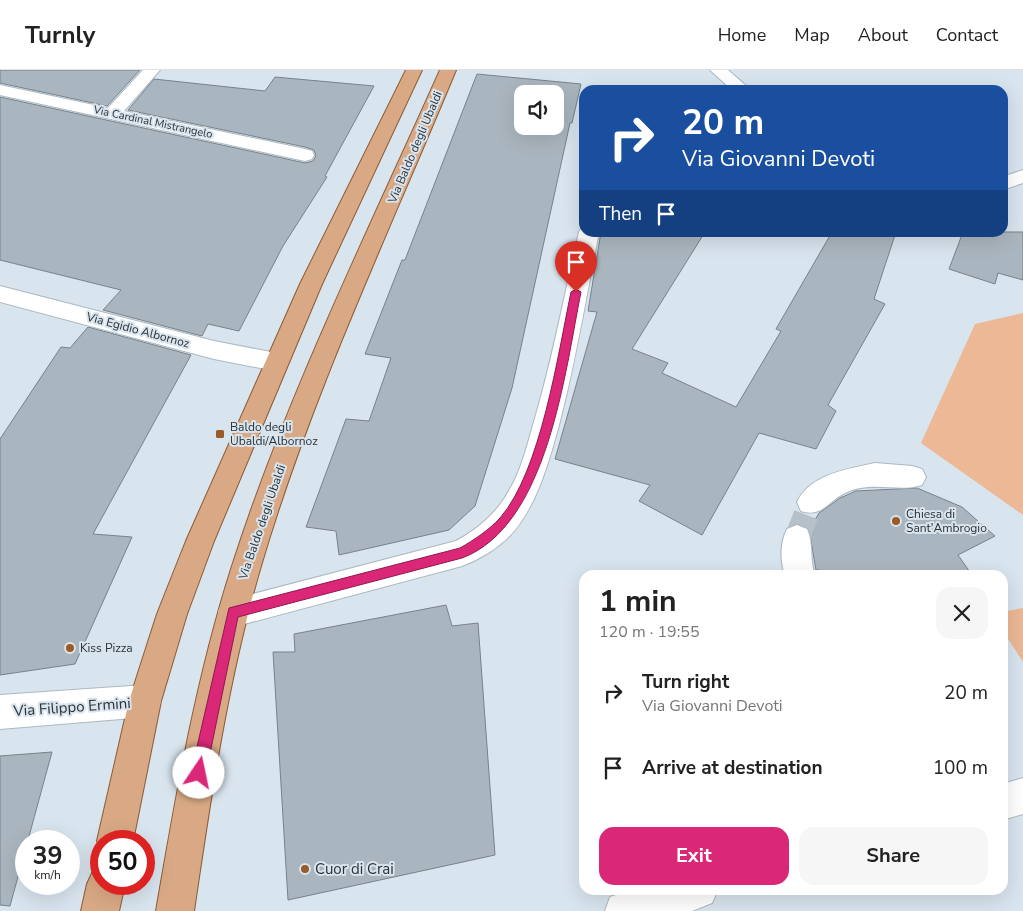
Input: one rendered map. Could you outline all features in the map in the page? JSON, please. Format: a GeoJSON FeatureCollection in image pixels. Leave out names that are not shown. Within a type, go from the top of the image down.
{"type":"FeatureCollection","features":[{"type":"Feature","properties":{"kind":"main road"},"geometry":{"type":"LineString","coordinates":[[117,830],[144,701],[172,614],[200,541],[276,362],[355,191],[414,70]]}},
{"type":"Feature","properties":{"kind":"main road","name":"Via Baldo degli Ubaldi"},"geometry":{"type":"LineString","coordinates":[[175,911],[197,782],[233,612],[271,492],[328,344],[448,70]]}},
{"type":"Feature","properties":{"kind":"main road"},"geometry":{"type":"LineString","coordinates":[[100,911],[104,895]]}},
{"type":"Feature","properties":{"kind":"street"},"geometry":{"type":"LineString","coordinates":[[113,113],[152,70]]}},
{"type":"Feature","properties":{"kind":"street"},"geometry":{"type":"LineString","coordinates":[[718,70],[736,85]]}},
{"type":"Feature","properties":{"kind":"street","name":"Via Cardinal Mistrangelo"},"geometry":{"type":"LineString","coordinates":[[0,90],[305,155]]}},
{"type":"Feature","properties":{"kind":"street"},"geometry":{"type":"LineString","coordinates":[[1008,182],[1023,176]]}},
{"type":"Feature","properties":{"kind":"street"},"geometry":{"type":"LineString","coordinates":[[233,612],[462,552],[478,544],[504,522],[522,495],[547,423],[588,237]]}},
{"type":"Feature","properties":{"kind":"street","name":"Via Egidio Albornoz"},"geometry":{"type":"LineString","coordinates":[[0,294],[214,350],[276,362]]}},
{"type":"Feature","properties":{"kind":"street"},"geometry":{"type":"LineString","coordinates":[[811,502],[838,483],[875,474],[912,477]]}},
{"type":"Feature","properties":{"kind":"street"},"geometry":{"type":"LineString","coordinates":[[797,538],[796,565],[798,570]]}},
{"type":"Feature","properties":{"kind":"street","name":"Via Filippo Ermini"},"geometry":{"type":"LineString","coordinates":[[0,712],[144,701]]}},
{"type":"Feature","properties":{"kind":"street"},"geometry":{"type":"LineString","coordinates":[[1008,800],[1023,796]]}},
{"type":"Feature","properties":{"kind":"street"},"geometry":{"type":"LineString","coordinates":[[624,911],[665,906],[688,895]]}},
{"type":"Feature","properties":{"kind":"shaded area"},"geometry":{"type":"Polygon","coordinates":[[[1023,313],[1023,515],[921,443],[975,324],[1023,313]]]}},
{"type":"Feature","properties":{"kind":"shaded area"},"geometry":{"type":"Polygon","coordinates":[[[1023,608],[1023,662],[1008,639],[1008,611],[1023,608]]]}},
{"type":"Feature","properties":{"kind":"building"},"geometry":{"type":"Polygon","coordinates":[[[0,70],[140,70],[107,106],[0,83],[0,70]]]}},
{"type":"Feature","properties":{"kind":"building"},"geometry":{"type":"Polygon","coordinates":[[[477,74],[581,84],[579,85],[572,123],[570,123],[512,388],[475,506],[449,530],[339,555],[336,531],[306,527],[346,419],[369,421],[391,358],[365,354],[402,260],[405,260],[477,74]]]}},
{"type":"Feature","properties":{"kind":"building"},"geometry":{"type":"Polygon","coordinates":[[[275,77],[374,86],[325,176],[327,177],[283,246],[239,331],[208,324],[202,336],[103,310],[121,290],[0,260],[0,97],[305,163],[313,161],[316,156],[314,150],[305,147],[128,110],[154,79],[265,91],[275,77]]]}},
{"type":"Feature","properties":{"kind":"building"},"geometry":{"type":"Polygon","coordinates":[[[1008,232],[1023,232],[1023,280],[998,273],[995,284],[949,269],[961,237],[1008,237],[1008,232]]]}},
{"type":"Feature","properties":{"kind":"building"},"geometry":{"type":"Polygon","coordinates":[[[600,237],[702,237],[632,349],[668,363],[662,373],[736,407],[781,331],[776,329],[829,237],[894,237],[874,299],[885,304],[828,405],[836,411],[816,449],[759,433],[702,535],[639,501],[650,485],[555,459],[597,312],[588,311],[600,237]]]}},
{"type":"Feature","properties":{"kind":"building"},"geometry":{"type":"Polygon","coordinates":[[[88,327],[191,355],[93,534],[132,537],[75,664],[0,675],[0,439],[61,347],[70,348],[88,327]]]}},
{"type":"Feature","properties":{"kind":"building","name":"Chiesa di Sant'Ambrogio"},"geometry":{"type":"Polygon","coordinates":[[[917,488],[962,507],[995,536],[958,555],[968,570],[816,570],[809,530],[819,513],[840,498],[856,491],[917,488]]]}},
{"type":"Feature","properties":{"kind":"building"},"geometry":{"type":"Polygon","coordinates":[[[446,605],[452,626],[478,623],[495,855],[288,900],[273,652],[295,652],[294,634],[446,605]]]}},
{"type":"Feature","properties":{"kind":"building"},"geometry":{"type":"Polygon","coordinates":[[[52,752],[31,830],[15,830],[15,888],[10,906],[0,905],[0,756],[52,752]]]}},
{"type":"Feature","properties":{"kind":"tunnel"},"geometry":{"type":"LineString","coordinates":[[797,538],[811,502]]}},
{"type":"Feature","properties":{"kind":"place","name":"Baldo degli Ubaldi/Albornoz"},"geometry":{"type":"Point","coordinates":[220,434]}},
{"type":"Feature","properties":{"kind":"place","name":"Chiesa di Sant'Ambrogio"},"geometry":{"type":"Point","coordinates":[896,521]}},
{"type":"Feature","properties":{"kind":"place","name":"Kiss Pizza"},"geometry":{"type":"Point","coordinates":[70,648]}},
{"type":"Feature","properties":{"kind":"place","name":"Cuor di Crai"},"geometry":{"type":"Point","coordinates":[305,869]}},
{"type":"Feature","properties":{"kind":"route"},"geometry":{"type":"LineString","coordinates":[[199,773],[233,612],[462,552],[478,544],[504,522],[522,495],[538,452],[554,397],[576,292]]}}]}
